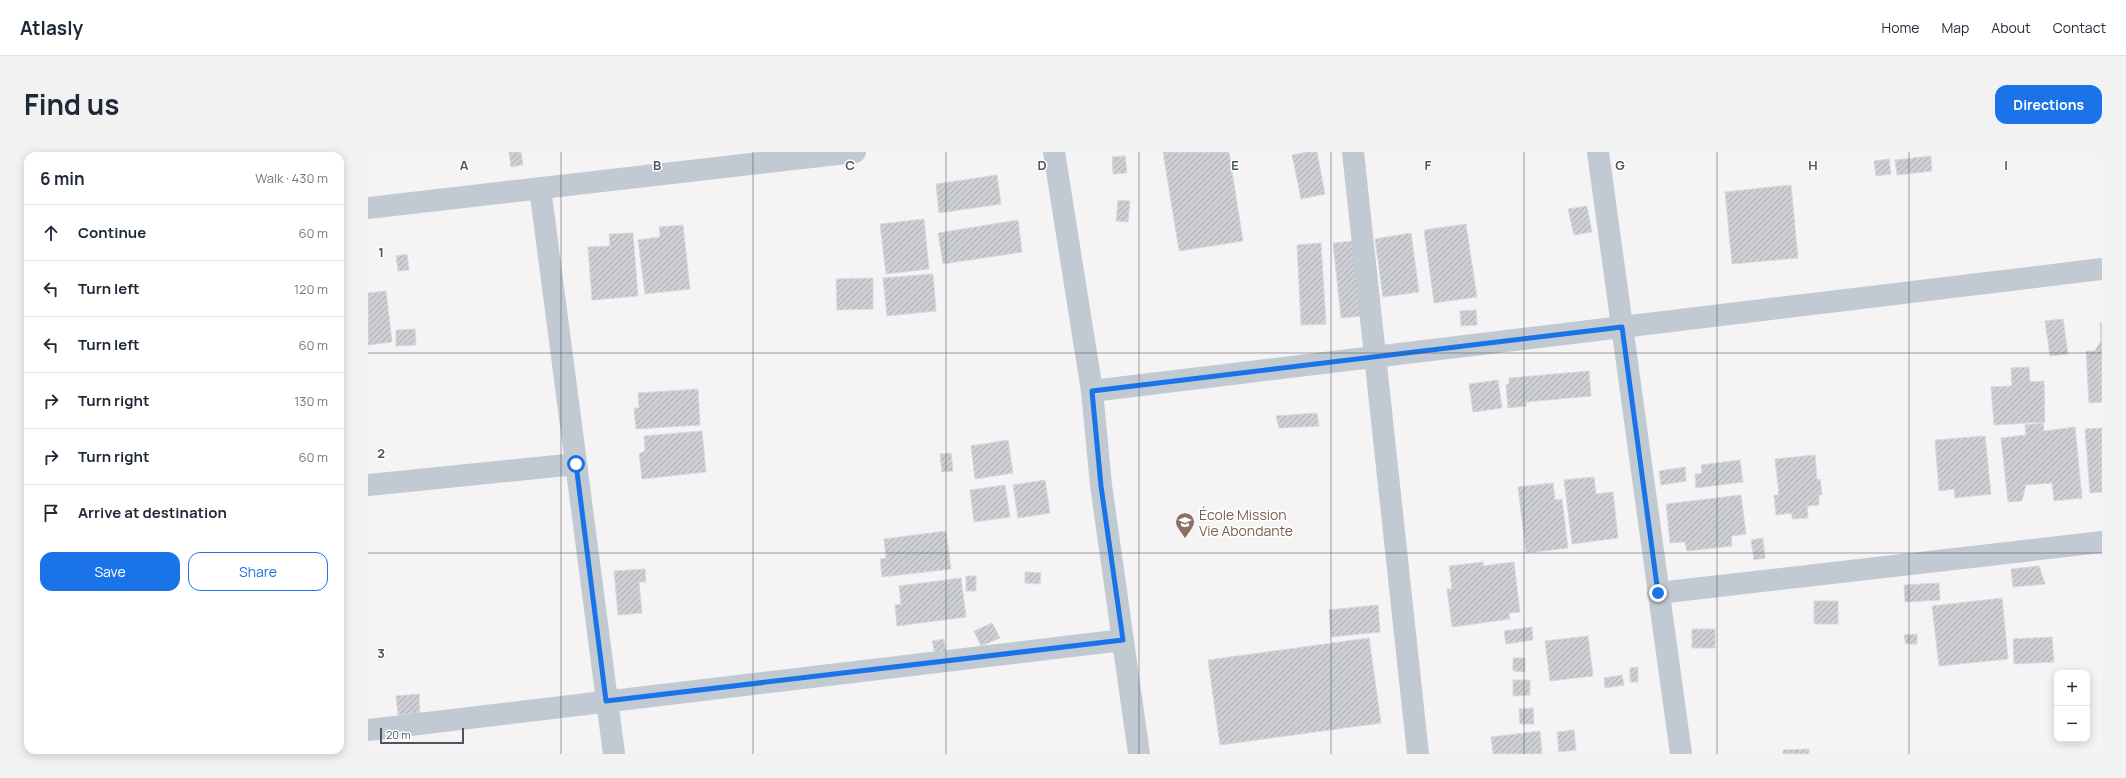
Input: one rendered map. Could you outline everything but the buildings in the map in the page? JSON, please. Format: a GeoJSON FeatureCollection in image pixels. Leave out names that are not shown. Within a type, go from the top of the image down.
{"type":"FeatureCollection","features":[{"type":"Feature","properties":{"kind":"street"},"geometry":{"type":"LineString","coordinates":[[368,208],[855,152]]}},
{"type":"Feature","properties":{"kind":"street"},"geometry":{"type":"LineString","coordinates":[[1054,152],[1092,391],[1101,486],[1139,754]]}},
{"type":"Feature","properties":{"kind":"street"},"geometry":{"type":"LineString","coordinates":[[1353,152],[1418,754]]}},
{"type":"Feature","properties":{"kind":"street"},"geometry":{"type":"LineString","coordinates":[[1598,152],[1681,754]]}},
{"type":"Feature","properties":{"kind":"street"},"geometry":{"type":"LineString","coordinates":[[540,188],[614,754]]}},
{"type":"Feature","properties":{"kind":"street"},"geometry":{"type":"LineString","coordinates":[[1092,391],[2102,269]]}},
{"type":"Feature","properties":{"kind":"street"},"geometry":{"type":"LineString","coordinates":[[368,485],[576,464]]}},
{"type":"Feature","properties":{"kind":"street"},"geometry":{"type":"LineString","coordinates":[[1658,593],[2102,542]]}},
{"type":"Feature","properties":{"kind":"street"},"geometry":{"type":"LineString","coordinates":[[368,730],[1123,640]]}},
{"type":"Feature","properties":{"kind":"place","name":"École Mission Vie Abondante"},"geometry":{"type":"Point","coordinates":[1185,539]}},
{"type":"Feature","properties":{"kind":"route"},"geometry":{"type":"LineString","coordinates":[[576,464],[606,701],[1123,640],[1101,486],[1092,391],[1622,327],[1658,593]]}}]}
